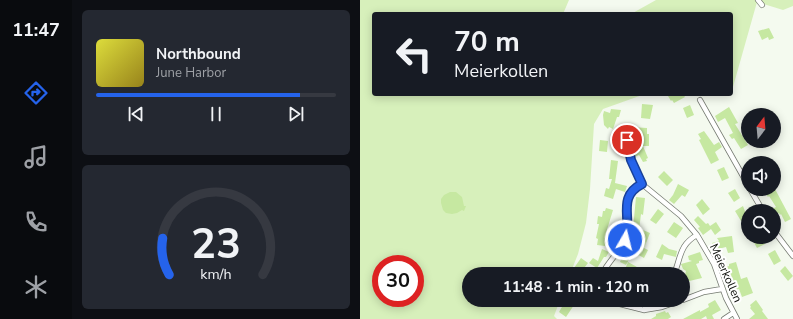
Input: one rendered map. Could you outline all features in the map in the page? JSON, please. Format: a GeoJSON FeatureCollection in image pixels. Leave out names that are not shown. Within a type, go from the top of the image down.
{"type":"FeatureCollection","features":[{"type":"Feature","properties":{"kind":"street"},"geometry":{"type":"LineString","coordinates":[[758,0],[762,5]]}},
{"type":"Feature","properties":{"kind":"street"},"geometry":{"type":"LineString","coordinates":[[700,100],[741,172]]}},
{"type":"Feature","properties":{"kind":"street","name":"Meierkollen"},"geometry":{"type":"LineString","coordinates":[[626,134],[631,160],[642,184],[681,216],[697,235],[714,264],[722,289],[737,319]]}},
{"type":"Feature","properties":{"kind":"street"},"geometry":{"type":"LineString","coordinates":[[607,267],[620,248],[626,236],[628,226],[626,208],[628,198],[635,188],[642,184]]}},
{"type":"Feature","properties":{"kind":"street","name":"Meierkollen"},"geometry":{"type":"LineString","coordinates":[[676,267],[680,254],[685,245],[697,235]]}},
{"type":"Feature","properties":{"kind":"street"},"geometry":{"type":"LineString","coordinates":[[781,240],[793,256]]}},
{"type":"Feature","properties":{"kind":"street"},"geometry":{"type":"LineString","coordinates":[[690,297],[704,292],[722,289]]}},
{"type":"Feature","properties":{"kind":"street"},"geometry":{"type":"LineString","coordinates":[[632,307],[644,310],[662,307]]}},
{"type":"Feature","properties":{"kind":"street"},"geometry":{"type":"LineString","coordinates":[[644,310],[647,307]]}},
{"type":"Feature","properties":{"kind":"street"},"geometry":{"type":"LineString","coordinates":[[724,319],[733,313]]}},
{"type":"Feature","properties":{"kind":"green space"},"geometry":{"type":"Polygon","coordinates":[[[360,0],[569,0],[564,12],[372,12],[372,96],[639,96],[603,109],[594,124],[590,189],[586,223],[578,254],[573,267],[462,267],[462,307],[557,307],[554,316],[557,319],[360,319],[360,0]]]}},
{"type":"Feature","properties":{"kind":"green space"},"geometry":{"type":"Polygon","coordinates":[[[656,0],[793,0],[793,6],[783,10],[757,2],[733,87],[733,12],[635,12],[656,0]]]}},
{"type":"Feature","properties":{"kind":"building"},"geometry":{"type":"Polygon","coordinates":[[[769,28],[774,38],[769,40],[768,37],[762,40],[758,31],[769,28]]]}},
{"type":"Feature","properties":{"kind":"building"},"geometry":{"type":"Polygon","coordinates":[[[668,96],[684,96],[685,97],[674,103],[668,96]]]}},
{"type":"Feature","properties":{"kind":"building"},"geometry":{"type":"Polygon","coordinates":[[[642,104],[653,105],[650,119],[641,118],[642,104]]]}},
{"type":"Feature","properties":{"kind":"building"},"geometry":{"type":"Polygon","coordinates":[[[690,105],[694,115],[687,118],[683,108],[690,105]]]}},
{"type":"Feature","properties":{"kind":"building"},"geometry":{"type":"Polygon","coordinates":[[[729,107],[738,123],[735,124],[741,134],[741,148],[743,148],[741,149],[734,138],[732,139],[729,135],[733,133],[725,118],[718,122],[715,116],[729,107]]]}},
{"type":"Feature","properties":{"kind":"building"},"geometry":{"type":"Polygon","coordinates":[[[611,109],[621,110],[613,129],[609,127],[608,129],[604,125],[603,115],[604,111],[610,113],[611,109]]]}},
{"type":"Feature","properties":{"kind":"building"},"geometry":{"type":"Polygon","coordinates":[[[631,127],[647,128],[647,134],[649,134],[649,146],[643,146],[648,158],[646,159],[647,161],[643,162],[639,155],[634,157],[633,149],[639,147],[639,135],[631,135],[631,127]]]}},
{"type":"Feature","properties":{"kind":"building"},"geometry":{"type":"Polygon","coordinates":[[[704,131],[714,145],[719,142],[722,147],[715,152],[719,160],[711,164],[699,140],[701,139],[698,134],[704,131]]]}},
{"type":"Feature","properties":{"kind":"building"},"geometry":{"type":"Polygon","coordinates":[[[600,140],[608,141],[607,152],[599,151],[600,140]]]}},
{"type":"Feature","properties":{"kind":"building"},"geometry":{"type":"Polygon","coordinates":[[[611,160],[618,161],[615,183],[627,186],[625,192],[616,189],[613,199],[604,196],[606,188],[609,189],[612,179],[609,179],[611,160]]]}},
{"type":"Feature","properties":{"kind":"building"},"geometry":{"type":"Polygon","coordinates":[[[724,167],[729,178],[722,181],[717,170],[724,167]]]}},
{"type":"Feature","properties":{"kind":"building"},"geometry":{"type":"Polygon","coordinates":[[[664,171],[673,180],[667,186],[658,177],[664,171]]]}},
{"type":"Feature","properties":{"kind":"building"},"geometry":{"type":"Polygon","coordinates":[[[678,184],[689,190],[685,197],[682,195],[674,204],[669,200],[678,184]]]}},
{"type":"Feature","properties":{"kind":"building"},"geometry":{"type":"Polygon","coordinates":[[[735,189],[740,198],[734,202],[728,193],[735,189]]]}},
{"type":"Feature","properties":{"kind":"building"},"geometry":{"type":"Polygon","coordinates":[[[450,192],[456,192],[462,197],[464,206],[466,206],[464,211],[462,210],[452,214],[446,213],[443,210],[441,199],[444,195],[450,192]]]}},
{"type":"Feature","properties":{"kind":"building"},"geometry":{"type":"Polygon","coordinates":[[[769,196],[779,196],[791,219],[785,222],[781,214],[781,204],[774,204],[769,196]]]}},
{"type":"Feature","properties":{"kind":"building"},"geometry":{"type":"Polygon","coordinates":[[[636,197],[645,198],[639,230],[633,229],[636,197]]]}},
{"type":"Feature","properties":{"kind":"building"},"geometry":{"type":"Polygon","coordinates":[[[702,199],[710,209],[703,215],[696,205],[702,199]]]}},
{"type":"Feature","properties":{"kind":"building"},"geometry":{"type":"Polygon","coordinates":[[[741,207],[741,221],[735,211],[741,207]]]}},
{"type":"Feature","properties":{"kind":"building"},"geometry":{"type":"Polygon","coordinates":[[[606,208],[613,210],[606,233],[608,236],[605,246],[597,245],[598,239],[596,238],[599,224],[597,224],[598,216],[602,217],[603,211],[605,211],[606,208]]]}},
{"type":"Feature","properties":{"kind":"building"},"geometry":{"type":"Polygon","coordinates":[[[658,209],[664,214],[656,224],[650,220],[658,209]]]}},
{"type":"Feature","properties":{"kind":"building"},"geometry":{"type":"Polygon","coordinates":[[[698,216],[710,226],[716,222],[721,230],[715,235],[711,229],[703,235],[698,228],[700,227],[694,220],[698,216]]]}},
{"type":"Feature","properties":{"kind":"building"},"geometry":{"type":"Polygon","coordinates":[[[674,222],[683,228],[676,238],[667,232],[674,222]]]}},
{"type":"Feature","properties":{"kind":"building"},"geometry":{"type":"Polygon","coordinates":[[[643,230],[650,233],[644,248],[648,250],[644,258],[633,252],[626,265],[620,262],[626,248],[628,249],[631,242],[635,244],[643,230]]]}},
{"type":"Feature","properties":{"kind":"building"},"geometry":{"type":"Polygon","coordinates":[[[732,236],[734,252],[728,253],[726,247],[714,250],[712,243],[719,241],[717,238],[732,236]]]}},
{"type":"Feature","properties":{"kind":"building"},"geometry":{"type":"Polygon","coordinates":[[[662,244],[669,249],[677,251],[676,257],[664,254],[662,260],[656,257],[662,244]]]}},
{"type":"Feature","properties":{"kind":"building"},"geometry":{"type":"Polygon","coordinates":[[[755,244],[765,244],[757,248],[755,244]]]}},
{"type":"Feature","properties":{"kind":"building"},"geometry":{"type":"Polygon","coordinates":[[[602,249],[609,252],[598,267],[589,263],[593,258],[598,261],[602,249]]]}},
{"type":"Feature","properties":{"kind":"building"},"geometry":{"type":"Polygon","coordinates":[[[775,250],[781,261],[774,265],[768,254],[775,250]]]}},
{"type":"Feature","properties":{"kind":"building"},"geometry":{"type":"Polygon","coordinates":[[[700,252],[703,260],[696,264],[702,278],[690,281],[690,267],[682,267],[681,264],[692,261],[689,260],[688,256],[700,252]]]}},
{"type":"Feature","properties":{"kind":"building"},"geometry":{"type":"Polygon","coordinates":[[[581,258],[588,263],[585,267],[575,267],[581,258]]]}},
{"type":"Feature","properties":{"kind":"building"},"geometry":{"type":"Polygon","coordinates":[[[628,262],[637,267],[626,267],[628,262]]]}},
{"type":"Feature","properties":{"kind":"building"},"geometry":{"type":"Polygon","coordinates":[[[736,262],[741,279],[747,277],[753,293],[742,297],[739,289],[730,292],[727,286],[729,286],[726,274],[723,275],[721,269],[736,262]]]}},
{"type":"Feature","properties":{"kind":"building"},"geometry":{"type":"Polygon","coordinates":[[[785,266],[793,276],[788,281],[780,271],[785,266]]]}},
{"type":"Feature","properties":{"kind":"building"},"geometry":{"type":"Polygon","coordinates":[[[715,300],[721,310],[712,315],[714,319],[707,319],[706,316],[701,319],[683,319],[709,307],[708,304],[715,300]]]}},
{"type":"Feature","properties":{"kind":"building"},"geometry":{"type":"Polygon","coordinates":[[[756,300],[768,319],[749,319],[755,314],[750,308],[750,305],[756,300]]]}},
{"type":"Feature","properties":{"kind":"building"},"geometry":{"type":"Polygon","coordinates":[[[562,307],[573,307],[566,317],[559,312],[562,307]]]}},
{"type":"Feature","properties":{"kind":"building"},"geometry":{"type":"Polygon","coordinates":[[[665,311],[666,313],[668,312],[671,317],[668,319],[651,319],[656,316],[656,314],[665,311]]]}},
{"type":"Feature","properties":{"kind":"route"},"geometry":{"type":"LineString","coordinates":[[625,240],[628,229],[626,208],[627,200],[635,188],[642,184],[633,167],[628,151],[627,140]]}}]}
